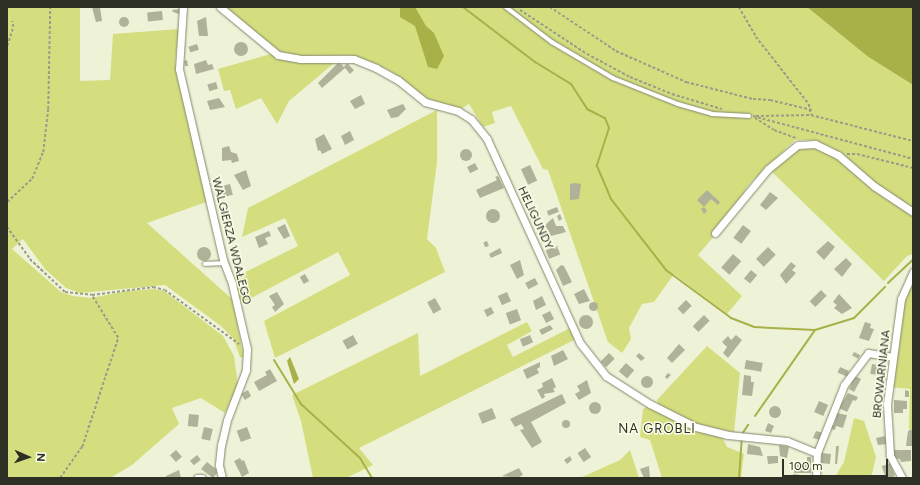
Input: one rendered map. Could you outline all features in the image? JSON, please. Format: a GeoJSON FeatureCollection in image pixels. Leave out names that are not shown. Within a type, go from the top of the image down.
{"type":"FeatureCollection","features":[{"type":"Feature","properties":{"kind":"street","name":"WALGIERZA WDAŁEGO"},"geometry":{"type":"LineString","coordinates":[[184,7],[179,69],[224,263],[232,284],[247,349],[246,370],[227,420],[221,445],[220,465],[222,478]]}},
{"type":"Feature","properties":{"kind":"street","name":"HELIGUNDY"},"geometry":{"type":"LineString","coordinates":[[220,7],[278,55],[300,60],[354,60],[376,68],[398,80],[425,102],[458,111],[471,118],[487,139],[580,343],[606,376],[655,407],[696,427],[728,435],[788,441],[817,453]]}},
{"type":"Feature","properties":{"kind":"street"},"geometry":{"type":"LineString","coordinates":[[715,233],[768,168],[781,156],[798,145],[815,144],[837,154],[874,186],[913,212]]}},
{"type":"Feature","properties":{"kind":"street","name":"BROWARNIANA"},"geometry":{"type":"LineString","coordinates":[[902,478],[890,455],[887,417],[901,300],[913,272]]}},
{"type":"Feature","properties":{"kind":"street"},"geometry":{"type":"LineString","coordinates":[[816,478],[817,453],[837,398],[852,373],[868,353],[893,357]]}},
{"type":"Feature","properties":{"kind":"street"},"geometry":{"type":"LineString","coordinates":[[197,478],[202,478]]}},
{"type":"Feature","properties":{"kind":"lane"},"geometry":{"type":"LineString","coordinates":[[506,7],[552,42],[613,78],[678,104],[712,114],[749,116]]}},
{"type":"Feature","properties":{"kind":"lane"},"geometry":{"type":"LineString","coordinates":[[205,264],[224,263]]}},
{"type":"Feature","properties":{"kind":"path"},"geometry":{"type":"LineString","coordinates":[[7,202],[32,179],[43,152],[48,109],[50,7]]}},
{"type":"Feature","properties":{"kind":"path"},"geometry":{"type":"LineString","coordinates":[[516,7],[587,54],[630,77],[672,94],[730,111]]}},
{"type":"Feature","properties":{"kind":"path"},"geometry":{"type":"LineString","coordinates":[[550,7],[616,51],[686,82],[753,99],[770,100],[812,110]]}},
{"type":"Feature","properties":{"kind":"path"},"geometry":{"type":"LineString","coordinates":[[739,7],[756,37],[812,110],[811,115]]}},
{"type":"Feature","properties":{"kind":"path"},"geometry":{"type":"LineString","coordinates":[[7,46],[13,27],[12,21]]}},
{"type":"Feature","properties":{"kind":"path"},"geometry":{"type":"LineString","coordinates":[[754,117],[768,114],[811,115],[913,141]]}},
{"type":"Feature","properties":{"kind":"path"},"geometry":{"type":"LineString","coordinates":[[749,116],[913,159]]}},
{"type":"Feature","properties":{"kind":"path"},"geometry":{"type":"LineString","coordinates":[[754,117],[774,130],[798,139]]}},
{"type":"Feature","properties":{"kind":"path"},"geometry":{"type":"LineString","coordinates":[[837,154],[857,154],[913,168]]}},
{"type":"Feature","properties":{"kind":"path"},"geometry":{"type":"LineString","coordinates":[[7,227],[30,259],[65,292],[92,295],[153,287],[164,290],[247,349]]}},
{"type":"Feature","properties":{"kind":"path"},"geometry":{"type":"LineString","coordinates":[[60,478],[82,447],[118,338],[92,295]]}},
{"type":"Feature","properties":{"kind":"shaded area"},"geometry":{"type":"Polygon","coordinates":[[[7,7],[80,7],[80,81],[110,80],[113,34],[179,29],[175,61],[178,81],[209,201],[147,223],[232,299],[244,358],[240,357],[233,338],[221,326],[165,285],[80,293],[66,288],[45,269],[23,239],[12,249],[61,292],[73,296],[91,298],[127,291],[154,289],[164,291],[223,336],[234,356],[238,385],[225,413],[201,398],[172,408],[179,424],[132,465],[110,478],[7,478],[7,7]]]}},
{"type":"Feature","properties":{"kind":"shaded area"},"geometry":{"type":"Polygon","coordinates":[[[225,7],[807,7],[867,56],[913,85],[913,254],[907,256],[884,281],[771,171],[798,148],[814,147],[836,157],[879,186],[831,147],[812,140],[795,140],[750,183],[715,235],[698,255],[742,296],[727,314],[674,274],[654,302],[642,304],[629,328],[631,339],[622,353],[608,342],[548,170],[543,169],[511,106],[492,112],[495,123],[483,127],[469,104],[461,109],[425,98],[392,72],[376,64],[351,55],[299,56],[278,51],[225,7]]]}},
{"type":"Feature","properties":{"kind":"shaded area"},"geometry":{"type":"Polygon","coordinates":[[[400,7],[415,7],[426,26],[434,33],[444,56],[437,69],[428,67],[415,26],[400,17],[400,7]]]}},
{"type":"Feature","properties":{"kind":"shaded area"},"geometry":{"type":"Polygon","coordinates":[[[807,7],[913,7],[913,85],[867,56],[807,7]]]}},
{"type":"Feature","properties":{"kind":"shaded area"},"geometry":{"type":"Polygon","coordinates":[[[271,54],[287,60],[302,62],[339,59],[289,101],[277,124],[261,98],[236,109],[230,90],[224,91],[218,69],[271,54]]]}},
{"type":"Feature","properties":{"kind":"shaded area"},"geometry":{"type":"Polygon","coordinates":[[[437,110],[437,162],[427,239],[436,248],[445,272],[275,358],[264,321],[350,275],[338,252],[240,304],[233,278],[298,246],[285,218],[242,237],[248,208],[437,110]]]}},
{"type":"Feature","properties":{"kind":"shaded area"},"geometry":{"type":"Polygon","coordinates":[[[913,276],[913,429],[909,430],[910,389],[891,387],[905,294],[913,276]]]}},
{"type":"Feature","properties":{"kind":"shaded area"},"geometry":{"type":"Polygon","coordinates":[[[527,322],[532,331],[507,345],[513,357],[570,328],[576,339],[359,448],[373,465],[346,478],[313,478],[301,421],[292,395],[418,333],[420,376],[527,322]]]}},
{"type":"Feature","properties":{"kind":"shaded area"},"geometry":{"type":"Polygon","coordinates":[[[707,346],[740,373],[734,432],[697,426],[658,405],[657,400],[707,346]]]}},
{"type":"Feature","properties":{"kind":"shaded area"},"geometry":{"type":"Polygon","coordinates":[[[290,357],[299,379],[294,384],[287,361],[290,357]]]}},
{"type":"Feature","properties":{"kind":"shaded area"},"geometry":{"type":"Polygon","coordinates":[[[648,406],[722,437],[727,447],[744,454],[741,478],[662,478],[650,440],[640,437],[643,409],[648,406]]]}},
{"type":"Feature","properties":{"kind":"shaded area"},"geometry":{"type":"Polygon","coordinates":[[[854,418],[864,421],[876,457],[871,478],[819,478],[835,477],[844,462],[854,418]]]}},
{"type":"Feature","properties":{"kind":"shaded area"},"geometry":{"type":"Polygon","coordinates":[[[630,450],[639,478],[580,478],[620,460],[630,450]]]}},
{"type":"Feature","properties":{"kind":"building"},"geometry":{"type":"Polygon","coordinates":[[[92,7],[100,7],[102,21],[96,22],[92,7]]]}},
{"type":"Feature","properties":{"kind":"building"},"geometry":{"type":"Polygon","coordinates":[[[179,9],[179,14],[173,12],[172,10],[179,9]]]}},
{"type":"Feature","properties":{"kind":"building"},"geometry":{"type":"Polygon","coordinates":[[[162,11],[163,20],[148,22],[147,13],[162,11]]]}},
{"type":"Feature","properties":{"kind":"building"},"geometry":{"type":"Polygon","coordinates":[[[122,17],[126,17],[128,18],[128,26],[122,27],[119,24],[119,20],[122,17]]]}},
{"type":"Feature","properties":{"kind":"building"},"geometry":{"type":"Polygon","coordinates":[[[206,17],[208,36],[199,36],[197,21],[206,17]]]}},
{"type":"Feature","properties":{"kind":"building"},"geometry":{"type":"Polygon","coordinates":[[[241,42],[246,44],[248,49],[246,54],[241,56],[236,54],[234,49],[236,44],[241,42]]]}},
{"type":"Feature","properties":{"kind":"building"},"geometry":{"type":"Polygon","coordinates":[[[197,44],[199,50],[190,52],[188,47],[197,44]]]}},
{"type":"Feature","properties":{"kind":"building"},"geometry":{"type":"Polygon","coordinates":[[[187,60],[188,66],[185,66],[184,61],[187,60]]]}},
{"type":"Feature","properties":{"kind":"building"},"geometry":{"type":"Polygon","coordinates":[[[206,60],[208,65],[212,64],[214,69],[196,74],[194,64],[206,60]]]}},
{"type":"Feature","properties":{"kind":"building"},"geometry":{"type":"Polygon","coordinates":[[[339,62],[344,67],[347,63],[354,70],[350,74],[345,68],[322,88],[318,83],[339,62]]]}},
{"type":"Feature","properties":{"kind":"building"},"geometry":{"type":"Polygon","coordinates":[[[216,82],[218,89],[209,91],[207,84],[216,82]]]}},
{"type":"Feature","properties":{"kind":"building"},"geometry":{"type":"Polygon","coordinates":[[[361,95],[365,104],[355,109],[350,101],[361,95]]]}},
{"type":"Feature","properties":{"kind":"building"},"geometry":{"type":"Polygon","coordinates":[[[219,98],[225,107],[210,110],[207,101],[219,98]]]}},
{"type":"Feature","properties":{"kind":"building"},"geometry":{"type":"Polygon","coordinates":[[[403,104],[406,109],[398,117],[391,118],[387,110],[403,104]]]}},
{"type":"Feature","properties":{"kind":"building"},"geometry":{"type":"Polygon","coordinates":[[[350,131],[354,140],[345,145],[341,136],[350,131]]]}},
{"type":"Feature","properties":{"kind":"building"},"geometry":{"type":"Polygon","coordinates":[[[324,134],[332,149],[322,154],[320,150],[318,151],[315,139],[324,134]]]}},
{"type":"Feature","properties":{"kind":"building"},"geometry":{"type":"Polygon","coordinates":[[[229,146],[231,152],[237,154],[239,161],[232,163],[231,160],[222,161],[222,148],[229,146]]]}},
{"type":"Feature","properties":{"kind":"building"},"geometry":{"type":"Polygon","coordinates":[[[464,149],[468,149],[472,155],[468,161],[464,161],[460,157],[460,153],[464,149]]]}},
{"type":"Feature","properties":{"kind":"building"},"geometry":{"type":"Polygon","coordinates":[[[475,163],[478,169],[470,173],[467,167],[475,163]]]}},
{"type":"Feature","properties":{"kind":"building"},"geometry":{"type":"Polygon","coordinates":[[[530,165],[537,180],[528,185],[521,169],[530,165]]]}},
{"type":"Feature","properties":{"kind":"building"},"geometry":{"type":"Polygon","coordinates":[[[246,170],[251,186],[243,190],[234,175],[246,170]]]}},
{"type":"Feature","properties":{"kind":"building"},"geometry":{"type":"Polygon","coordinates":[[[498,176],[504,188],[480,198],[476,190],[497,180],[495,177],[498,176]]]}},
{"type":"Feature","properties":{"kind":"building"},"geometry":{"type":"Polygon","coordinates":[[[230,184],[233,195],[224,197],[221,186],[230,184]]]}},
{"type":"Feature","properties":{"kind":"building"},"geometry":{"type":"Polygon","coordinates":[[[570,184],[581,184],[579,199],[570,200],[570,184]]]}},
{"type":"Feature","properties":{"kind":"building"},"geometry":{"type":"Polygon","coordinates":[[[707,190],[720,202],[718,205],[711,199],[704,207],[697,200],[707,190]]]}},
{"type":"Feature","properties":{"kind":"building"},"geometry":{"type":"Polygon","coordinates":[[[770,192],[778,198],[766,210],[760,205],[770,192]]]}},
{"type":"Feature","properties":{"kind":"building"},"geometry":{"type":"Polygon","coordinates":[[[557,207],[559,212],[549,216],[547,211],[557,207]]]}},
{"type":"Feature","properties":{"kind":"building"},"geometry":{"type":"Polygon","coordinates":[[[704,207],[707,211],[704,214],[701,209],[704,207]]]}},
{"type":"Feature","properties":{"kind":"building"},"geometry":{"type":"Polygon","coordinates":[[[493,209],[498,211],[500,216],[498,221],[493,223],[488,221],[486,216],[488,211],[493,209]]]}},
{"type":"Feature","properties":{"kind":"building"},"geometry":{"type":"Polygon","coordinates":[[[560,214],[562,219],[559,221],[557,216],[560,214]]]}},
{"type":"Feature","properties":{"kind":"building"},"geometry":{"type":"Polygon","coordinates":[[[553,218],[556,226],[563,226],[566,232],[551,236],[545,225],[553,218]]]}},
{"type":"Feature","properties":{"kind":"building"},"geometry":{"type":"Polygon","coordinates":[[[285,224],[290,236],[284,239],[277,228],[285,224]]]}},
{"type":"Feature","properties":{"kind":"building"},"geometry":{"type":"Polygon","coordinates":[[[743,225],[751,231],[741,244],[733,238],[743,225]]]}},
{"type":"Feature","properties":{"kind":"building"},"geometry":{"type":"Polygon","coordinates":[[[269,231],[271,236],[265,238],[268,244],[259,248],[255,237],[269,231]]]}},
{"type":"Feature","properties":{"kind":"building"},"geometry":{"type":"Polygon","coordinates":[[[487,241],[489,246],[485,247],[483,242],[487,241]]]}},
{"type":"Feature","properties":{"kind":"building"},"geometry":{"type":"Polygon","coordinates":[[[828,241],[835,247],[824,260],[816,252],[828,241]]]}},
{"type":"Feature","properties":{"kind":"building"},"geometry":{"type":"Polygon","coordinates":[[[557,246],[560,254],[549,259],[546,250],[557,246]]]}},
{"type":"Feature","properties":{"kind":"building"},"geometry":{"type":"Polygon","coordinates":[[[201,247],[207,247],[211,251],[211,257],[207,261],[201,261],[197,257],[197,251],[201,247]]]}},
{"type":"Feature","properties":{"kind":"building"},"geometry":{"type":"Polygon","coordinates":[[[768,247],[776,255],[764,267],[756,259],[768,247]]]}},
{"type":"Feature","properties":{"kind":"building"},"geometry":{"type":"Polygon","coordinates":[[[500,248],[502,253],[491,258],[489,254],[500,248]]]}},
{"type":"Feature","properties":{"kind":"building"},"geometry":{"type":"Polygon","coordinates":[[[733,254],[741,261],[729,275],[721,268],[733,254]]]}},
{"type":"Feature","properties":{"kind":"building"},"geometry":{"type":"Polygon","coordinates":[[[846,258],[852,264],[842,277],[834,269],[846,258]]]}},
{"type":"Feature","properties":{"kind":"building"},"geometry":{"type":"Polygon","coordinates":[[[520,260],[524,275],[517,279],[510,265],[520,260]]]}},
{"type":"Feature","properties":{"kind":"building"},"geometry":{"type":"Polygon","coordinates":[[[791,262],[796,266],[792,270],[796,273],[786,284],[780,275],[791,262]]]}},
{"type":"Feature","properties":{"kind":"building"},"geometry":{"type":"Polygon","coordinates":[[[561,265],[564,266],[572,282],[563,286],[556,270],[561,265]]]}},
{"type":"Feature","properties":{"kind":"building"},"geometry":{"type":"Polygon","coordinates":[[[751,270],[757,275],[750,284],[744,278],[751,270]]]}},
{"type":"Feature","properties":{"kind":"building"},"geometry":{"type":"Polygon","coordinates":[[[305,274],[309,281],[304,284],[300,277],[305,274]]]}},
{"type":"Feature","properties":{"kind":"building"},"geometry":{"type":"Polygon","coordinates":[[[535,278],[538,284],[528,289],[525,283],[535,278]]]}},
{"type":"Feature","properties":{"kind":"building"},"geometry":{"type":"Polygon","coordinates":[[[584,289],[590,301],[579,304],[574,294],[584,289]]]}},
{"type":"Feature","properties":{"kind":"building"},"geometry":{"type":"Polygon","coordinates":[[[821,290],[827,296],[815,307],[810,301],[821,290]]]}},
{"type":"Feature","properties":{"kind":"building"},"geometry":{"type":"Polygon","coordinates":[[[277,292],[284,304],[275,312],[272,307],[275,305],[269,296],[277,292]]]}},
{"type":"Feature","properties":{"kind":"building"},"geometry":{"type":"Polygon","coordinates":[[[507,292],[511,301],[502,305],[498,296],[507,292]]]}},
{"type":"Feature","properties":{"kind":"building"},"geometry":{"type":"Polygon","coordinates":[[[839,294],[852,308],[842,314],[834,308],[837,305],[833,302],[839,294]]]}},
{"type":"Feature","properties":{"kind":"building"},"geometry":{"type":"Polygon","coordinates":[[[542,296],[546,305],[536,310],[533,301],[542,296]]]}},
{"type":"Feature","properties":{"kind":"building"},"geometry":{"type":"Polygon","coordinates":[[[435,298],[441,309],[433,314],[427,302],[435,298]]]}},
{"type":"Feature","properties":{"kind":"building"},"geometry":{"type":"Polygon","coordinates":[[[686,300],[692,306],[683,314],[678,308],[686,300]]]}},
{"type":"Feature","properties":{"kind":"building"},"geometry":{"type":"Polygon","coordinates":[[[593,301],[598,306],[593,311],[588,306],[593,301]]]}},
{"type":"Feature","properties":{"kind":"building"},"geometry":{"type":"Polygon","coordinates":[[[491,307],[494,313],[487,317],[484,310],[491,307]]]}},
{"type":"Feature","properties":{"kind":"building"},"geometry":{"type":"Polygon","coordinates":[[[517,309],[521,320],[510,324],[506,313],[517,309]]]}},
{"type":"Feature","properties":{"kind":"building"},"geometry":{"type":"Polygon","coordinates":[[[550,311],[554,319],[546,323],[542,315],[550,311]]]}},
{"type":"Feature","properties":{"kind":"building"},"geometry":{"type":"Polygon","coordinates":[[[586,315],[591,317],[593,322],[591,327],[586,329],[581,327],[579,322],[581,317],[586,315]]]}},
{"type":"Feature","properties":{"kind":"building"},"geometry":{"type":"Polygon","coordinates":[[[704,315],[710,321],[698,332],[693,326],[704,315]]]}},
{"type":"Feature","properties":{"kind":"building"},"geometry":{"type":"Polygon","coordinates":[[[865,322],[871,324],[870,328],[874,329],[869,341],[859,338],[865,322]]]}},
{"type":"Feature","properties":{"kind":"building"},"geometry":{"type":"Polygon","coordinates":[[[550,325],[553,329],[542,335],[539,330],[550,325]]]}},
{"type":"Feature","properties":{"kind":"building"},"geometry":{"type":"Polygon","coordinates":[[[353,335],[358,344],[347,350],[343,341],[353,335]]]}},
{"type":"Feature","properties":{"kind":"building"},"geometry":{"type":"Polygon","coordinates":[[[530,335],[533,342],[523,347],[520,339],[530,335]]]}},
{"type":"Feature","properties":{"kind":"building"},"geometry":{"type":"Polygon","coordinates":[[[736,335],[742,340],[728,358],[723,353],[727,347],[722,342],[728,336],[731,340],[736,335]]]}},
{"type":"Feature","properties":{"kind":"building"},"geometry":{"type":"Polygon","coordinates":[[[679,344],[685,350],[672,363],[667,358],[679,344]]]}},
{"type":"Feature","properties":{"kind":"building"},"geometry":{"type":"Polygon","coordinates":[[[563,350],[568,359],[554,366],[551,356],[563,350]]]}},
{"type":"Feature","properties":{"kind":"building"},"geometry":{"type":"Polygon","coordinates":[[[854,352],[860,355],[858,359],[852,356],[854,352]]]}},
{"type":"Feature","properties":{"kind":"building"},"geometry":{"type":"Polygon","coordinates":[[[609,353],[615,359],[606,367],[601,361],[609,353]]]}},
{"type":"Feature","properties":{"kind":"building"},"geometry":{"type":"Polygon","coordinates":[[[639,353],[645,358],[641,361],[636,356],[639,353]]]}},
{"type":"Feature","properties":{"kind":"building"},"geometry":{"type":"Polygon","coordinates":[[[746,360],[763,363],[761,372],[744,369],[746,360]]]}},
{"type":"Feature","properties":{"kind":"building"},"geometry":{"type":"Polygon","coordinates":[[[540,362],[540,367],[537,369],[539,373],[527,379],[523,370],[540,362]]]}},
{"type":"Feature","properties":{"kind":"building"},"geometry":{"type":"Polygon","coordinates":[[[626,363],[634,370],[627,379],[619,371],[626,363]]]}},
{"type":"Feature","properties":{"kind":"building"},"geometry":{"type":"Polygon","coordinates":[[[872,364],[883,366],[881,376],[870,374],[872,364]]]}},
{"type":"Feature","properties":{"kind":"building"},"geometry":{"type":"Polygon","coordinates":[[[840,367],[849,371],[847,377],[838,372],[840,367]]]}},
{"type":"Feature","properties":{"kind":"building"},"geometry":{"type":"Polygon","coordinates":[[[270,369],[277,381],[259,391],[254,382],[267,375],[265,372],[270,369]]]}},
{"type":"Feature","properties":{"kind":"building"},"geometry":{"type":"Polygon","coordinates":[[[668,373],[671,375],[667,379],[665,377],[668,373]]]}},
{"type":"Feature","properties":{"kind":"building"},"geometry":{"type":"Polygon","coordinates":[[[744,375],[751,376],[751,382],[754,382],[752,396],[742,395],[744,375]]]}},
{"type":"Feature","properties":{"kind":"building"},"geometry":{"type":"Polygon","coordinates":[[[647,376],[651,378],[653,382],[651,386],[647,388],[643,386],[641,382],[643,378],[647,376]]]}},
{"type":"Feature","properties":{"kind":"building"},"geometry":{"type":"Polygon","coordinates":[[[855,376],[861,379],[854,392],[849,389],[855,376]]]}},
{"type":"Feature","properties":{"kind":"building"},"geometry":{"type":"Polygon","coordinates":[[[552,378],[556,387],[553,389],[555,392],[544,394],[545,397],[542,399],[537,390],[543,387],[542,383],[552,378]]]}},
{"type":"Feature","properties":{"kind":"building"},"geometry":{"type":"Polygon","coordinates":[[[587,380],[591,393],[579,400],[575,394],[580,391],[577,386],[587,380]]]}},
{"type":"Feature","properties":{"kind":"building"},"geometry":{"type":"Polygon","coordinates":[[[248,390],[251,396],[245,400],[241,394],[248,390]]]}},
{"type":"Feature","properties":{"kind":"building"},"geometry":{"type":"Polygon","coordinates":[[[905,390],[909,391],[909,397],[905,397],[905,390]]]}},
{"type":"Feature","properties":{"kind":"building"},"geometry":{"type":"Polygon","coordinates":[[[848,393],[858,397],[856,401],[853,400],[847,412],[839,408],[848,393]]]}},
{"type":"Feature","properties":{"kind":"building"},"geometry":{"type":"Polygon","coordinates":[[[562,394],[566,403],[531,422],[542,442],[532,448],[520,430],[524,429],[521,424],[515,427],[510,419],[562,394]]]}},
{"type":"Feature","properties":{"kind":"building"},"geometry":{"type":"Polygon","coordinates":[[[894,400],[907,401],[907,409],[903,409],[903,413],[894,413],[894,400]]]}},
{"type":"Feature","properties":{"kind":"building"},"geometry":{"type":"Polygon","coordinates":[[[819,401],[828,405],[823,416],[814,412],[819,401]]]}},
{"type":"Feature","properties":{"kind":"building"},"geometry":{"type":"Polygon","coordinates":[[[593,402],[597,402],[601,408],[597,414],[593,414],[589,410],[589,406],[593,402]]]}},
{"type":"Feature","properties":{"kind":"building"},"geometry":{"type":"Polygon","coordinates":[[[773,406],[777,406],[781,412],[777,418],[773,418],[769,414],[769,410],[773,406]]]}},
{"type":"Feature","properties":{"kind":"building"},"geometry":{"type":"Polygon","coordinates":[[[492,408],[496,418],[482,424],[478,414],[492,408]]]}},
{"type":"Feature","properties":{"kind":"building"},"geometry":{"type":"Polygon","coordinates":[[[837,413],[847,415],[843,428],[836,426],[835,430],[831,429],[831,424],[834,425],[837,413]]]}},
{"type":"Feature","properties":{"kind":"building"},"geometry":{"type":"Polygon","coordinates":[[[189,414],[199,415],[198,427],[188,426],[189,414]]]}},
{"type":"Feature","properties":{"kind":"building"},"geometry":{"type":"Polygon","coordinates":[[[564,420],[568,420],[570,424],[568,428],[564,428],[562,426],[562,422],[564,420]]]}},
{"type":"Feature","properties":{"kind":"building"},"geometry":{"type":"Polygon","coordinates":[[[768,423],[774,426],[771,433],[765,431],[768,423]]]}},
{"type":"Feature","properties":{"kind":"building"},"geometry":{"type":"Polygon","coordinates":[[[204,427],[213,429],[210,441],[201,439],[204,427]]]}},
{"type":"Feature","properties":{"kind":"building"},"geometry":{"type":"Polygon","coordinates":[[[247,427],[251,438],[241,442],[237,431],[247,427]]]}},
{"type":"Feature","properties":{"kind":"building"},"geometry":{"type":"Polygon","coordinates":[[[913,429],[912,446],[906,446],[908,431],[913,429]]]}},
{"type":"Feature","properties":{"kind":"building"},"geometry":{"type":"Polygon","coordinates":[[[816,431],[823,433],[820,440],[813,438],[816,431]]]}},
{"type":"Feature","properties":{"kind":"building"},"geometry":{"type":"Polygon","coordinates":[[[885,436],[887,444],[878,445],[876,438],[885,436]]]}},
{"type":"Feature","properties":{"kind":"building"},"geometry":{"type":"Polygon","coordinates":[[[748,444],[760,447],[763,456],[747,454],[748,444]]]}},
{"type":"Feature","properties":{"kind":"building"},"geometry":{"type":"Polygon","coordinates":[[[779,445],[789,447],[787,458],[780,456],[779,445]]]}},
{"type":"Feature","properties":{"kind":"building"},"geometry":{"type":"Polygon","coordinates":[[[836,446],[839,446],[837,464],[835,464],[836,446]]]}},
{"type":"Feature","properties":{"kind":"building"},"geometry":{"type":"Polygon","coordinates":[[[585,448],[591,457],[584,462],[578,453],[585,448]]]}},
{"type":"Feature","properties":{"kind":"building"},"geometry":{"type":"Polygon","coordinates":[[[176,450],[182,457],[176,462],[170,455],[176,450]]]}},
{"type":"Feature","properties":{"kind":"building"},"geometry":{"type":"Polygon","coordinates":[[[893,450],[911,450],[911,461],[901,462],[900,459],[894,458],[893,450]]]}},
{"type":"Feature","properties":{"kind":"building"},"geometry":{"type":"Polygon","coordinates":[[[822,453],[831,454],[830,464],[821,463],[822,453]]]}},
{"type":"Feature","properties":{"kind":"building"},"geometry":{"type":"Polygon","coordinates":[[[197,455],[201,460],[194,465],[190,461],[197,455]]]}},
{"type":"Feature","properties":{"kind":"building"},"geometry":{"type":"Polygon","coordinates":[[[570,456],[572,460],[567,464],[564,460],[570,456]]]}},
{"type":"Feature","properties":{"kind":"building"},"geometry":{"type":"Polygon","coordinates":[[[767,456],[778,456],[778,463],[768,464],[767,456]]]}},
{"type":"Feature","properties":{"kind":"building"},"geometry":{"type":"Polygon","coordinates":[[[807,457],[811,457],[811,473],[794,473],[793,462],[807,462],[807,457]]]}},
{"type":"Feature","properties":{"kind":"building"},"geometry":{"type":"Polygon","coordinates":[[[240,458],[242,461],[244,460],[249,473],[242,477],[234,461],[240,458]]]}},
{"type":"Feature","properties":{"kind":"building"},"geometry":{"type":"Polygon","coordinates":[[[207,462],[216,469],[217,473],[213,478],[201,469],[207,462]]]}},
{"type":"Feature","properties":{"kind":"building"},"geometry":{"type":"Polygon","coordinates":[[[890,463],[895,476],[886,478],[882,466],[890,463]]]}},
{"type":"Feature","properties":{"kind":"building"},"geometry":{"type":"Polygon","coordinates":[[[649,466],[650,478],[644,478],[640,469],[649,466]]]}},
{"type":"Feature","properties":{"kind":"building"},"geometry":{"type":"Polygon","coordinates":[[[519,468],[523,475],[517,478],[502,476],[519,468]]]}},
{"type":"Feature","properties":{"kind":"building"},"geometry":{"type":"Polygon","coordinates":[[[179,470],[181,478],[166,478],[166,476],[179,470]]]}},
{"type":"Feature","properties":{"kind":"building"},"geometry":{"type":"Polygon","coordinates":[[[793,474],[800,475],[800,478],[793,478],[793,474]]]}},
{"type":"Feature","properties":{"kind":"waterway"},"geometry":{"type":"LineString","coordinates":[[463,7],[535,62],[571,84],[587,109],[605,118],[609,128],[597,166],[611,199],[666,270],[731,318],[754,327],[815,330],[854,318],[885,287]]}},
{"type":"Feature","properties":{"kind":"waterway"},"geometry":{"type":"LineString","coordinates":[[888,283],[913,260]]}},
{"type":"Feature","properties":{"kind":"waterway"},"geometry":{"type":"LineString","coordinates":[[755,416],[815,330]]}},
{"type":"Feature","properties":{"kind":"waterway"},"geometry":{"type":"LineString","coordinates":[[274,360],[301,404],[360,458],[372,478]]}},
{"type":"Feature","properties":{"kind":"waterway"},"geometry":{"type":"LineString","coordinates":[[742,434],[748,425]]}},
{"type":"Feature","properties":{"kind":"waterway"},"geometry":{"type":"LineString","coordinates":[[739,478],[742,439]]}},
{"type":"Feature","properties":{"kind":"district","name":"NA GROBLI"},"geometry":{"type":"Point","coordinates":[657,429]}}]}
